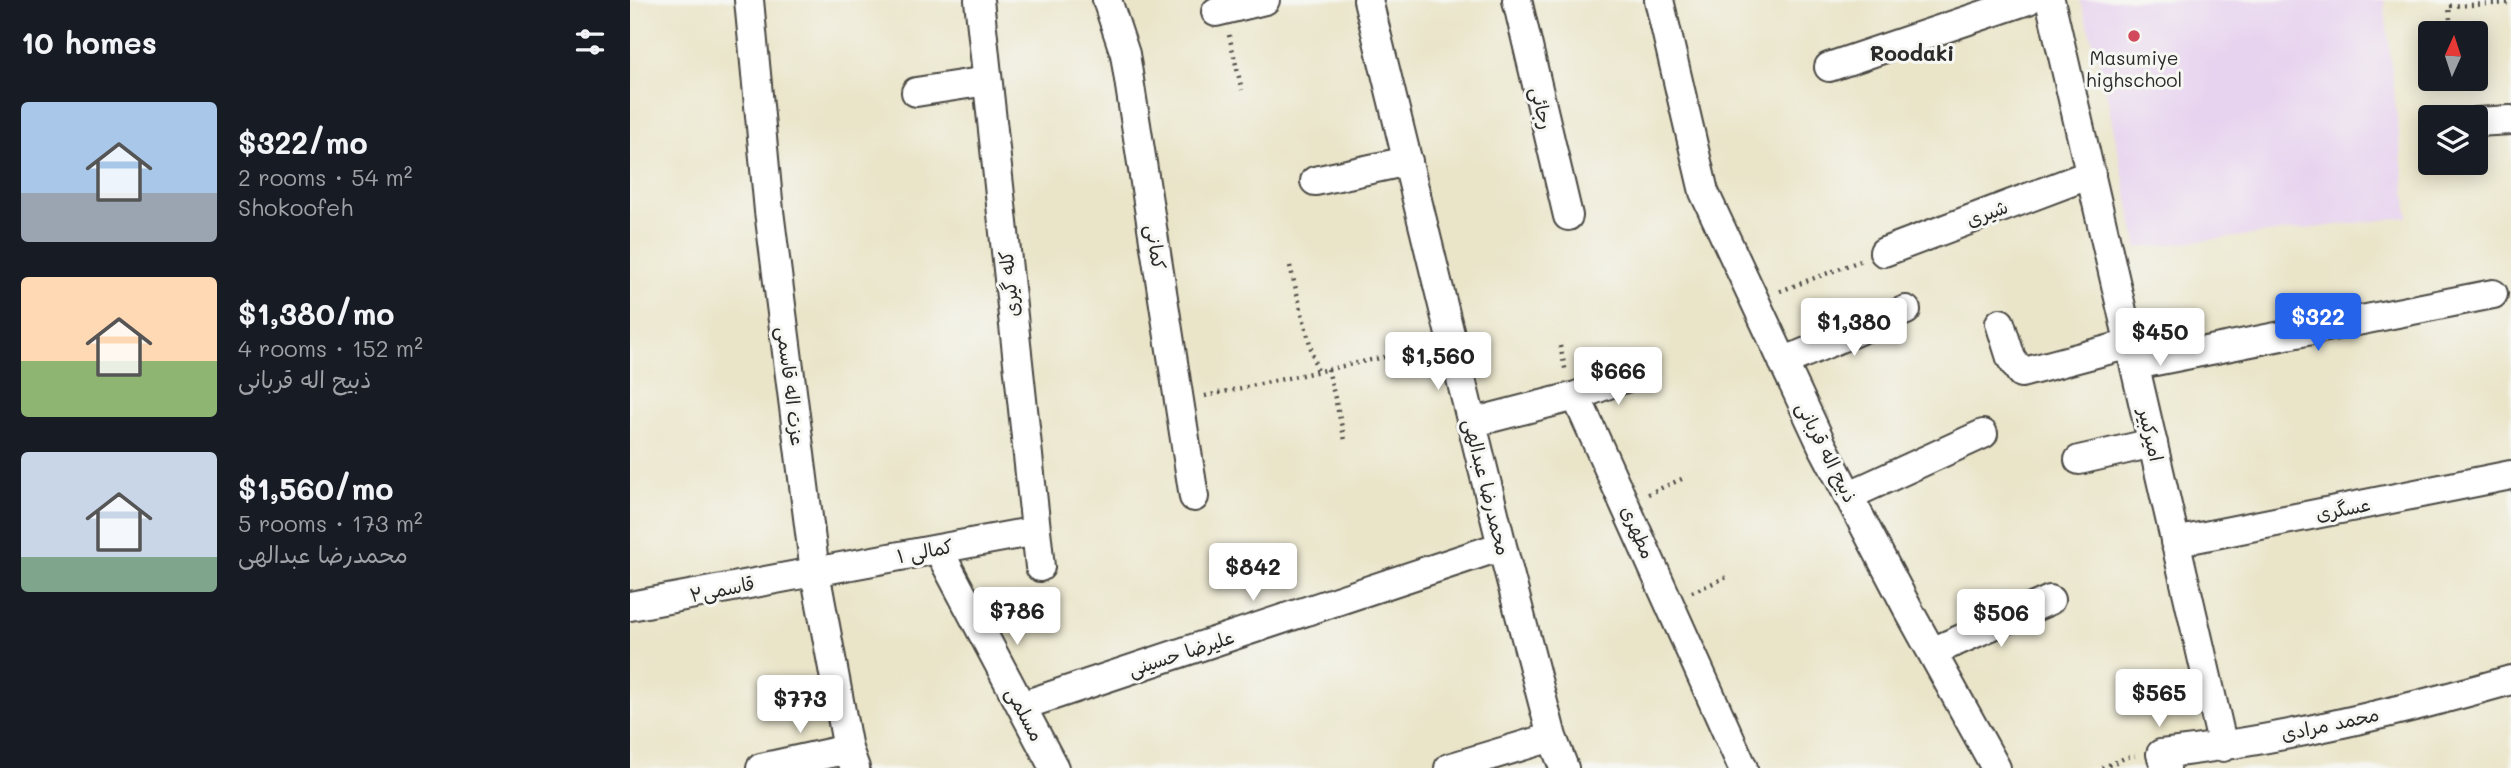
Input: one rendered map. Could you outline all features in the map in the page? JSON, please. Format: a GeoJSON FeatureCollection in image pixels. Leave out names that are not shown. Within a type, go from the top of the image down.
{"type":"FeatureCollection","features":[{"type":"Feature","properties":{"kind":"street","name":"عزت اله قاسمی"},"geometry":{"type":"LineString","coordinates":[[749,0],[769,211],[815,572],[852,759]]}},
{"type":"Feature","properties":{"kind":"street","name":"کله گیری"},"geometry":{"type":"LineString","coordinates":[[979,0],[1040,567]]}},
{"type":"Feature","properties":{"kind":"street","name":"کمانی"},"geometry":{"type":"LineString","coordinates":[[1107,0],[1125,54],[1194,497]]}},
{"type":"Feature","properties":{"kind":"street"},"geometry":{"type":"LineString","coordinates":[[1220,11],[1265,0]]}},
{"type":"Feature","properties":{"kind":"street","name":"محمدرضا عبدالهی"},"geometry":{"type":"LineString","coordinates":[[1368,0],[1502,547],[1552,737],[1564,768]]}},
{"type":"Feature","properties":{"kind":"street","name":"رجائی"},"geometry":{"type":"LineString","coordinates":[[1517,0],[1568,216]]}},
{"type":"Feature","properties":{"kind":"street","name":"ذبیح اله قربانی"},"geometry":{"type":"LineString","coordinates":[[1659,0],[1704,192],[1822,445],[1996,768]]}},
{"type":"Feature","properties":{"kind":"street"},"geometry":{"type":"LineString","coordinates":[[1829,67],[2028,0]]}},
{"type":"Feature","properties":{"kind":"street","name":"امیرکبیر"},"geometry":{"type":"LineString","coordinates":[[2050,0],[2223,747]]}},
{"type":"Feature","properties":{"kind":"street"},"geometry":{"type":"LineString","coordinates":[[916,92],[987,81]]}},
{"type":"Feature","properties":{"kind":"street"},"geometry":{"type":"LineString","coordinates":[[2488,121],[2511,120]]}},
{"type":"Feature","properties":{"kind":"street"},"geometry":{"type":"LineString","coordinates":[[1315,181],[1408,161]]}},
{"type":"Feature","properties":{"kind":"street","name":"شیری"},"geometry":{"type":"LineString","coordinates":[[1884,252],[2091,174]]}},
{"type":"Feature","properties":{"kind":"street"},"geometry":{"type":"LineString","coordinates":[[2000,323],[2011,358],[2021,373],[2493,294]]}},
{"type":"Feature","properties":{"kind":"street"},"geometry":{"type":"LineString","coordinates":[[1783,362],[1906,310]]}},
{"type":"Feature","properties":{"kind":"street"},"geometry":{"type":"LineString","coordinates":[[1471,423],[1576,396],[1644,371]]}},
{"type":"Feature","properties":{"kind":"street","name":"مطهری"},"geometry":{"type":"LineString","coordinates":[[1576,396],[1743,768]]}},
{"type":"Feature","properties":{"kind":"street"},"geometry":{"type":"LineString","coordinates":[[1849,496],[1983,434]]}},
{"type":"Feature","properties":{"kind":"street"},"geometry":{"type":"LineString","coordinates":[[2079,460],[2152,443]]}},
{"type":"Feature","properties":{"kind":"street","name":"عسگری"},"geometry":{"type":"LineString","coordinates":[[2175,542],[2511,475]]}},
{"type":"Feature","properties":{"kind":"street","name":"کمالی ۱"},"geometry":{"type":"LineString","coordinates":[[815,572],[1036,531]]}},
{"type":"Feature","properties":{"kind":"street","name":"علیرضا حسینی"},"geometry":{"type":"LineString","coordinates":[[1021,706],[1502,547]]}},
{"type":"Feature","properties":{"kind":"street","name":"مسلمی"},"geometry":{"type":"LineString","coordinates":[[938,549],[1054,768]]}},
{"type":"Feature","properties":{"kind":"street","name":"قاسمی۲"},"geometry":{"type":"LineString","coordinates":[[630,606],[815,572]]}},
{"type":"Feature","properties":{"kind":"street"},"geometry":{"type":"LineString","coordinates":[[1932,652],[2050,600]]}},
{"type":"Feature","properties":{"kind":"street","name":"محمد مرادی"},"geometry":{"type":"LineString","coordinates":[[2166,768],[2161,754],[2223,747],[2439,701],[2511,680]]}},
{"type":"Feature","properties":{"kind":"street"},"geometry":{"type":"LineString","coordinates":[[1449,768],[1552,737]]}},
{"type":"Feature","properties":{"kind":"street"},"geometry":{"type":"LineString","coordinates":[[761,768],[852,759]]}},
{"type":"Feature","properties":{"kind":"path"},"geometry":{"type":"LineString","coordinates":[[2450,21],[2449,6],[2511,3]]}},
{"type":"Feature","properties":{"kind":"path"},"geometry":{"type":"LineString","coordinates":[[1220,11],[1242,90]]}},
{"type":"Feature","properties":{"kind":"path"},"geometry":{"type":"LineString","coordinates":[[1755,301],[1884,252]]}},
{"type":"Feature","properties":{"kind":"path"},"geometry":{"type":"LineString","coordinates":[[1290,266],[1317,372]]}},
{"type":"Feature","properties":{"kind":"path"},"geometry":{"type":"LineString","coordinates":[[1180,401],[1451,343]]}},
{"type":"Feature","properties":{"kind":"path"},"geometry":{"type":"LineString","coordinates":[[1328,369],[1345,440]]}},
{"type":"Feature","properties":{"kind":"path"},"geometry":{"type":"LineString","coordinates":[[1625,504],[1684,478]]}},
{"type":"Feature","properties":{"kind":"path"},"geometry":{"type":"LineString","coordinates":[[1669,602],[1727,577]]}},
{"type":"Feature","properties":{"kind":"shaded area"},"geometry":{"type":"Polygon","coordinates":[[[2080,0],[2384,0],[2408,217],[2138,248],[2102,72],[2080,0]]]}},
{"type":"Feature","properties":{"kind":"place","name":"Masumiye highschool"},"geometry":{"type":"Point","coordinates":[2134,36]}},
{"type":"Feature","properties":{"kind":"district","name":"Roodaki"},"geometry":{"type":"Point","coordinates":[1912,54]}}]}
